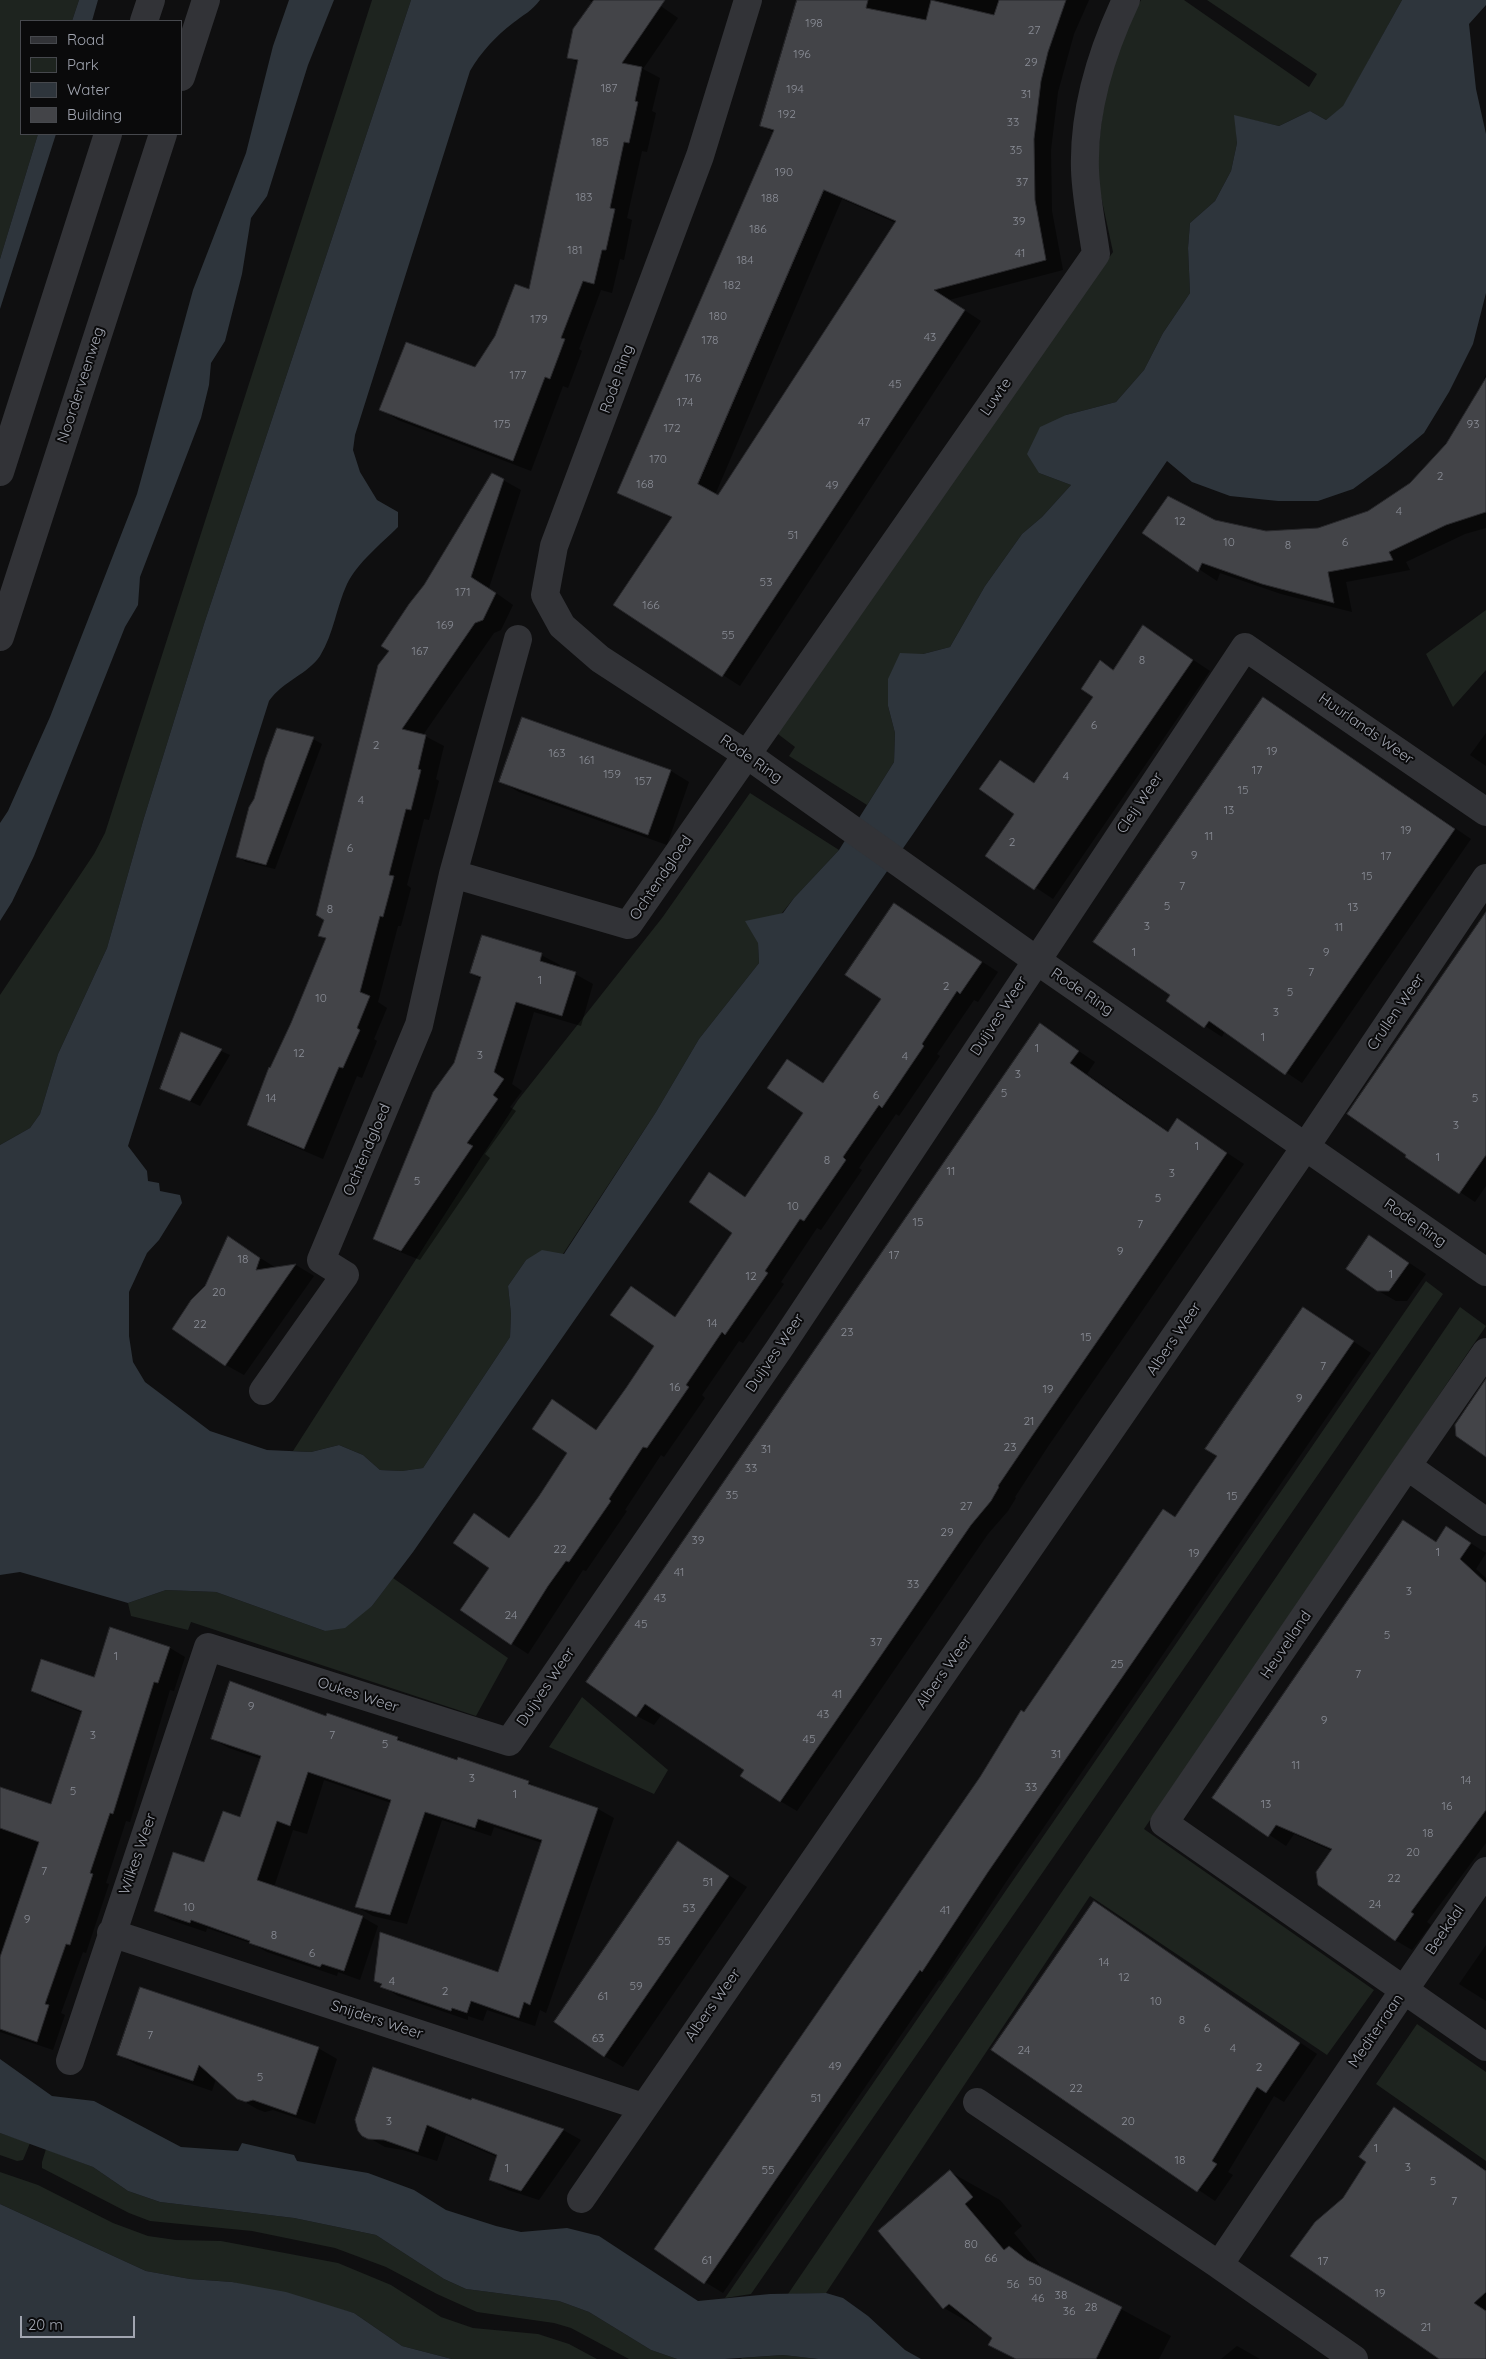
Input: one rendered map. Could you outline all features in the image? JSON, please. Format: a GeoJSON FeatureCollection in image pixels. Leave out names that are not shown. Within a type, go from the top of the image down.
{"type":"FeatureCollection","features":[{"type":"Feature","properties":{"kind":"street"},"geometry":{"type":"LineString","coordinates":[[144,20],[151,0]]}},
{"type":"Feature","properties":{"kind":"street"},"geometry":{"type":"LineString","coordinates":[[182,73],[206,0]]}},
{"type":"Feature","properties":{"kind":"street","name":"Rode Ring"},"geometry":{"type":"LineString","coordinates":[[748,0],[700,156],[554,546],[545,596],[562,626],[600,659],[746,754],[1036,960],[1486,1272]]}},
{"type":"Feature","properties":{"kind":"street","name":"Luwte"},"geometry":{"type":"LineString","coordinates":[[746,754],[1096,254],[1085,170],[1088,118],[1097,73],[1113,28],[1126,0]]}},
{"type":"Feature","properties":{"kind":"street"},"geometry":{"type":"LineString","coordinates":[[0,472],[108,135]]}},
{"type":"Feature","properties":{"kind":"street","name":"Noorderveenweg"},"geometry":{"type":"LineString","coordinates":[[0,637],[163,135]]}},
{"type":"Feature","properties":{"kind":"street","name":"Ochtendgloed"},"geometry":{"type":"LineString","coordinates":[[263,1391],[345,1275],[321,1260],[419,1025],[453,874],[518,639]]}},
{"type":"Feature","properties":{"kind":"street","name":"Huurlands Weer"},"geometry":{"type":"LineString","coordinates":[[1245,647],[1486,812]]}},
{"type":"Feature","properties":{"kind":"street","name":"Cleij Weer"},"geometry":{"type":"LineString","coordinates":[[1036,960],[1245,647]]}},
{"type":"Feature","properties":{"kind":"street","name":"Ochtendgloed"},"geometry":{"type":"LineString","coordinates":[[453,874],[628,926],[746,754]]}},
{"type":"Feature","properties":{"kind":"street","name":"Crullen Weer"},"geometry":{"type":"LineString","coordinates":[[1306,1146],[1486,878]]}},
{"type":"Feature","properties":{"kind":"street","name":"Duijves Weer"},"geometry":{"type":"LineString","coordinates":[[509,1742],[779,1349],[1036,960]]}},
{"type":"Feature","properties":{"kind":"street","name":"Albers Weer"},"geometry":{"type":"LineString","coordinates":[[581,2199],[1306,1146]]}},
{"type":"Feature","properties":{"kind":"street","name":"Heuvelland"},"geometry":{"type":"LineString","coordinates":[[1164,1823],[1486,1352]]}},
{"type":"Feature","properties":{"kind":"street"},"geometry":{"type":"LineString","coordinates":[[1408,1466],[1486,1522]]}},
{"type":"Feature","properties":{"kind":"street","name":"Oukes Weer"},"geometry":{"type":"LineString","coordinates":[[208,1648],[509,1742]]}},
{"type":"Feature","properties":{"kind":"street","name":"Wilkes Weer"},"geometry":{"type":"LineString","coordinates":[[70,2061],[111,1933],[208,1648]]}},
{"type":"Feature","properties":{"kind":"street","name":"Mediterraan"},"geometry":{"type":"LineString","coordinates":[[1164,1823],[1404,1990],[1218,2264]]}},
{"type":"Feature","properties":{"kind":"street","name":"Beekdal"},"geometry":{"type":"LineString","coordinates":[[1404,1990],[1486,1871]]}},
{"type":"Feature","properties":{"kind":"street","name":"Snijders Weer"},"geometry":{"type":"LineString","coordinates":[[111,1933],[643,2107]]}},
{"type":"Feature","properties":{"kind":"street"},"geometry":{"type":"LineString","coordinates":[[1404,1990],[1486,2047]]}},
{"type":"Feature","properties":{"kind":"street"},"geometry":{"type":"LineString","coordinates":[[977,2102],[1218,2264],[1354,2359]]}},
{"type":"Feature","properties":{"kind":"green space"},"geometry":{"type":"Polygon","coordinates":[[[0,0],[79,0],[72,20],[20,20],[20,135],[38,135],[0,259],[0,0]]]}},
{"type":"Feature","properties":{"kind":"green space"},"geometry":{"type":"Polygon","coordinates":[[[372,0],[411,0],[204,624],[143,821],[107,948],[58,1054],[40,1114],[30,1128],[0,1145],[0,995],[94,854],[105,833],[372,0]]]}},
{"type":"Feature","properties":{"kind":"green space"},"geometry":{"type":"Polygon","coordinates":[[[1141,0],[1184,0],[1309,87],[1317,74],[1207,0],[1402,0],[1343,107],[1326,120],[1310,111],[1279,126],[1235,116],[1237,143],[1231,171],[1215,201],[1190,223],[1188,248],[1190,293],[1163,333],[1144,370],[1116,402],[1066,415],[1039,473],[1071,485],[1042,517],[1022,534],[985,586],[950,647],[923,654],[888,706],[895,733],[894,762],[867,805],[789,756],[795,747],[774,731],[1113,252],[1096,173],[1101,125],[1107,84],[1126,25],[1141,0]]]}},
{"type":"Feature","properties":{"kind":"green space"},"geometry":{"type":"Polygon","coordinates":[[[1486,610],[1486,670],[1453,707],[1426,654],[1486,610]]]}},
{"type":"Feature","properties":{"kind":"green space"},"geometry":{"type":"Polygon","coordinates":[[[750,793],[839,850],[794,898],[758,943],[759,963],[699,1039],[656,1112],[563,1254],[526,1260],[508,1286],[511,1314],[510,1337],[423,1468],[402,1471],[380,1470],[363,1455],[339,1445],[311,1452],[293,1451],[518,1100],[662,918],[750,793]]]}},
{"type":"Feature","properties":{"kind":"green space"},"geometry":{"type":"Polygon","coordinates":[[[1426,1281],[1443,1294],[751,2294],[725,2298],[1426,1281]]]}},
{"type":"Feature","properties":{"kind":"green space"},"geometry":{"type":"Polygon","coordinates":[[[1460,1307],[1486,1326],[1144,1829],[1374,1990],[1327,2055],[1090,1896],[826,2293],[788,2294],[1460,1307]]]}},
{"type":"Feature","properties":{"kind":"green space"},"geometry":{"type":"Polygon","coordinates":[[[393,1578],[508,1658],[476,1716],[191,1622],[188,1630],[131,1616],[128,1603],[166,1590],[216,1592],[325,1631],[372,1606],[393,1578]]]}},
{"type":"Feature","properties":{"kind":"green space"},"geometry":{"type":"Polygon","coordinates":[[[582,1697],[668,1770],[654,1794],[549,1747],[582,1697]]]}},
{"type":"Feature","properties":{"kind":"green space"},"geometry":{"type":"Polygon","coordinates":[[[1417,2024],[1486,2072],[1486,2161],[1376,2084],[1417,2024]]]}},
{"type":"Feature","properties":{"kind":"green space"},"geometry":{"type":"Polygon","coordinates":[[[0,2133],[30,2143],[23,2160],[17,2161],[0,2155],[0,2133]]]}},
{"type":"Feature","properties":{"kind":"green space"},"geometry":{"type":"Polygon","coordinates":[[[46,2149],[93,2167],[128,2191],[160,2202],[294,2218],[376,2235],[444,2279],[466,2289],[559,2301],[589,2312],[651,2350],[677,2359],[629,2359],[571,2328],[554,2323],[477,2312],[437,2294],[386,2267],[335,2248],[252,2231],[150,2221],[129,2213],[42,2168],[46,2149]]]}},
{"type":"Feature","properties":{"kind":"green space"},"geometry":{"type":"Polygon","coordinates":[[[0,2172],[38,2185],[113,2223],[148,2236],[176,2240],[221,2241],[338,2263],[391,2285],[441,2317],[473,2328],[538,2334],[569,2344],[597,2359],[452,2359],[402,2346],[354,2313],[232,2282],[190,2279],[146,2271],[0,2204],[0,2172]]]}},
{"type":"Feature","properties":{"kind":"green space"},"geometry":{"type":"Polygon","coordinates":[[[783,2355],[818,2359],[741,2359],[742,2358],[783,2355]]]}},
{"type":"Feature","properties":{"kind":"water"},"geometry":{"type":"Polygon","coordinates":[[[79,0],[98,0],[92,20],[72,20],[79,0]]]}},
{"type":"Feature","properties":{"kind":"water"},"geometry":{"type":"Polygon","coordinates":[[[289,0],[334,0],[308,65],[267,196],[251,218],[242,274],[225,341],[211,363],[209,385],[201,418],[140,577],[138,605],[125,627],[34,856],[12,902],[0,921],[0,823],[8,811],[50,717],[137,494],[193,290],[246,153],[273,46],[289,0]]]}},
{"type":"Feature","properties":{"kind":"water"},"geometry":{"type":"Polygon","coordinates":[[[411,0],[540,0],[531,10],[495,39],[479,57],[470,71],[355,435],[353,450],[360,472],[377,500],[398,512],[398,527],[357,568],[347,584],[329,638],[320,656],[309,668],[281,688],[269,701],[128,1146],[147,1171],[148,1181],[159,1183],[160,1191],[180,1195],[182,1203],[159,1240],[147,1253],[129,1292],[129,1336],[133,1362],[145,1382],[210,1431],[267,1450],[311,1452],[339,1445],[363,1455],[380,1470],[402,1471],[423,1468],[510,1337],[511,1314],[508,1286],[526,1260],[542,1250],[564,1254],[656,1112],[699,1039],[759,963],[758,943],[745,921],[783,913],[794,898],[839,850],[894,762],[895,733],[888,706],[888,679],[900,653],[923,654],[950,647],[985,586],[1022,534],[1042,517],[1071,485],[1039,473],[1027,454],[1040,427],[1066,415],[1116,402],[1144,370],[1163,333],[1190,293],[1188,248],[1190,223],[1215,201],[1231,171],[1237,143],[1234,115],[1279,126],[1310,111],[1326,120],[1343,106],[1402,0],[1486,0],[1486,5],[1469,24],[1476,89],[1486,134],[1486,293],[1473,344],[1449,392],[1424,433],[1353,489],[1318,501],[1278,501],[1230,496],[1192,482],[1167,461],[913,834],[413,1552],[372,1606],[345,1628],[325,1631],[216,1592],[166,1590],[128,1603],[20,1572],[0,1575],[0,1145],[30,1128],[40,1114],[58,1054],[107,948],[143,821],[204,624],[411,0]]]}},
{"type":"Feature","properties":{"kind":"water"},"geometry":{"type":"Polygon","coordinates":[[[38,135],[56,135],[0,309],[0,259],[38,135]]]}},
{"type":"Feature","properties":{"kind":"water"},"geometry":{"type":"Polygon","coordinates":[[[0,2059],[52,2096],[94,2101],[181,2147],[238,2151],[242,2143],[294,2155],[297,2161],[368,2173],[414,2190],[446,2210],[496,2226],[521,2232],[567,2228],[599,2236],[698,2301],[770,2294],[826,2293],[843,2298],[868,2316],[905,2350],[921,2359],[818,2359],[783,2355],[725,2359],[677,2359],[651,2350],[589,2312],[559,2301],[466,2289],[444,2279],[376,2235],[294,2218],[160,2202],[128,2191],[93,2167],[0,2133],[0,2059]]]}},
{"type":"Feature","properties":{"kind":"water"},"geometry":{"type":"Polygon","coordinates":[[[0,2204],[146,2271],[190,2279],[232,2282],[286,2292],[354,2313],[402,2346],[452,2359],[0,2359],[0,2204]]]}},
{"type":"Feature","properties":{"kind":"building"},"geometry":{"type":"Polygon","coordinates":[[[594,0],[665,0],[622,63],[642,67],[635,101],[638,102],[629,143],[624,142],[610,208],[615,209],[606,250],[602,250],[594,284],[583,281],[561,338],[565,339],[550,379],[545,377],[513,461],[379,410],[406,342],[475,367],[495,336],[515,284],[529,289],[578,60],[567,58],[573,29],[594,0]]]}},
{"type":"Feature","properties":{"kind":"building"},"geometry":{"type":"Polygon","coordinates":[[[797,0],[868,0],[866,8],[926,20],[931,0],[994,15],[999,0],[1066,0],[1048,52],[1041,81],[1034,139],[1035,200],[1046,260],[934,290],[965,310],[722,677],[613,605],[672,517],[617,493],[774,130],[760,126],[797,0]],[[824,190],[698,484],[718,495],[896,221],[824,190]]]}},
{"type":"Feature","properties":{"kind":"building"},"geometry":{"type":"Polygon","coordinates":[[[1486,378],[1486,512],[1446,525],[1389,552],[1393,560],[1328,572],[1334,603],[1262,584],[1202,563],[1198,572],[1142,533],[1168,496],[1215,520],[1266,531],[1318,528],[1368,511],[1410,483],[1446,444],[1486,378]]]}},
{"type":"Feature","properties":{"kind":"building"},"geometry":{"type":"Polygon","coordinates":[[[492,473],[504,479],[471,577],[496,593],[483,620],[475,623],[402,729],[426,735],[418,769],[421,770],[411,810],[406,809],[389,875],[394,876],[383,917],[380,916],[360,992],[370,996],[357,1028],[360,1030],[343,1068],[339,1067],[304,1149],[247,1125],[269,1067],[291,1023],[326,938],[318,936],[324,920],[316,915],[378,665],[389,651],[381,646],[424,585],[492,473]]]}},
{"type":"Feature","properties":{"kind":"building"},"geometry":{"type":"Polygon","coordinates":[[[1143,625],[1193,660],[1034,890],[985,856],[1014,814],[979,789],[1000,760],[1034,783],[1093,697],[1081,689],[1100,660],[1113,670],[1143,625]]]}},
{"type":"Feature","properties":{"kind":"building"},"geometry":{"type":"Polygon","coordinates":[[[1263,697],[1455,829],[1285,1075],[1209,1021],[1204,1028],[1166,1001],[1170,995],[1093,942],[1263,697]]]}},
{"type":"Feature","properties":{"kind":"building"},"geometry":{"type":"Polygon","coordinates":[[[522,717],[671,770],[648,835],[499,782],[522,717]]]}},
{"type":"Feature","properties":{"kind":"building"},"geometry":{"type":"Polygon","coordinates":[[[277,728],[314,737],[266,865],[236,857],[249,807],[254,799],[265,760],[277,728]]]}},
{"type":"Feature","properties":{"kind":"building"},"geometry":{"type":"Polygon","coordinates":[[[894,903],[982,962],[960,994],[957,991],[922,1044],[924,1046],[882,1108],[879,1105],[843,1157],[846,1160],[804,1221],[800,1219],[765,1271],[768,1273],[725,1335],[722,1332],[686,1385],[689,1387],[647,1448],[643,1447],[609,1499],[611,1501],[569,1562],[566,1561],[548,1586],[511,1645],[460,1610],[489,1568],[453,1543],[474,1513],[509,1538],[539,1496],[567,1453],[532,1429],[552,1399],[596,1430],[626,1388],[654,1346],[610,1315],[631,1286],[675,1317],[732,1233],[689,1202],[709,1172],[745,1197],[803,1113],[767,1088],[787,1059],[823,1083],[881,999],[845,975],[894,903]]]}},
{"type":"Feature","properties":{"kind":"building"},"geometry":{"type":"Polygon","coordinates":[[[1486,912],[1486,1155],[1459,1194],[1347,1114],[1486,912]]]}},
{"type":"Feature","properties":{"kind":"building"},"geometry":{"type":"Polygon","coordinates":[[[482,935],[542,953],[540,961],[576,972],[562,1016],[516,1002],[494,1072],[504,1079],[493,1095],[498,1099],[467,1143],[473,1146],[401,1251],[373,1239],[433,1092],[454,1063],[481,977],[470,973],[482,935]]]}},
{"type":"Feature","properties":{"kind":"building"},"geometry":{"type":"Polygon","coordinates":[[[1040,1023],[1079,1051],[1070,1063],[1126,1103],[1168,1132],[1177,1118],[1227,1153],[998,1486],[991,1501],[971,1525],[780,1802],[740,1776],[744,1770],[645,1704],[636,1717],[586,1682],[1040,1023]]]}},
{"type":"Feature","properties":{"kind":"building"},"geometry":{"type":"Polygon","coordinates":[[[181,1032],[222,1049],[190,1101],[160,1089],[181,1032]]]}},
{"type":"Feature","properties":{"kind":"building"},"geometry":{"type":"Polygon","coordinates":[[[1369,1235],[1409,1263],[1389,1291],[1377,1291],[1346,1269],[1369,1235]]]}},
{"type":"Feature","properties":{"kind":"building"},"geometry":{"type":"Polygon","coordinates":[[[228,1236],[260,1258],[256,1270],[296,1264],[225,1366],[172,1329],[191,1300],[205,1286],[228,1236]]]}},
{"type":"Feature","properties":{"kind":"building"},"geometry":{"type":"Polygon","coordinates":[[[1303,1307],[1354,1341],[988,1872],[922,1972],[920,1970],[704,2284],[654,2249],[980,1777],[1021,1710],[1024,1712],[1163,1509],[1175,1517],[1217,1456],[1205,1449],[1303,1307]]]}},
{"type":"Feature","properties":{"kind":"building"},"geometry":{"type":"Polygon","coordinates":[[[1486,1379],[1486,1457],[1456,1436],[1455,1425],[1486,1379]]]}},
{"type":"Feature","properties":{"kind":"building"},"geometry":{"type":"Polygon","coordinates":[[[1403,1520],[1436,1542],[1446,1526],[1471,1543],[1460,1559],[1486,1583],[1486,1810],[1411,1912],[1414,1914],[1395,1941],[1318,1885],[1316,1872],[1332,1849],[1276,1825],[1268,1837],[1212,1798],[1403,1520]]]}},
{"type":"Feature","properties":{"kind":"building"},"geometry":{"type":"Polygon","coordinates":[[[110,1627],[170,1647],[158,1683],[154,1682],[113,1814],[110,1813],[90,1873],[93,1874],[70,1945],[66,1944],[45,2004],[49,2005],[37,2042],[0,2029],[0,1957],[39,1842],[0,1828],[0,1787],[51,1804],[82,1711],[31,1691],[41,1659],[94,1677],[110,1627]]]}},
{"type":"Feature","properties":{"kind":"building"},"geometry":{"type":"Polygon","coordinates":[[[230,1681],[326,1716],[327,1713],[398,1737],[397,1740],[457,1760],[458,1757],[529,1781],[528,1784],[598,1808],[530,2005],[524,2002],[519,2018],[471,2001],[467,2013],[452,2008],[451,2011],[380,1987],[382,1984],[374,1981],[380,1932],[498,1972],[542,1840],[478,1819],[475,1828],[425,1812],[390,1915],[355,1907],[391,1800],[308,1772],[290,1826],[277,1821],[257,1880],[363,1916],[344,1971],[322,1964],[320,1967],[249,1943],[250,1941],[191,1920],[190,1923],[154,1911],[173,1852],[204,1862],[223,1811],[240,1817],[261,1756],[211,1739],[230,1681]]]}},
{"type":"Feature","properties":{"kind":"building"},"geometry":{"type":"Polygon","coordinates":[[[678,1841],[729,1876],[604,2057],[554,2022],[678,1841]]]}},
{"type":"Feature","properties":{"kind":"building"},"geometry":{"type":"Polygon","coordinates":[[[1094,1901],[1300,2043],[1266,2093],[1257,2087],[1212,2161],[1217,2164],[1197,2192],[991,2050],[1094,1901]]]}},
{"type":"Feature","properties":{"kind":"building"},"geometry":{"type":"Polygon","coordinates":[[[140,1987],[319,2047],[296,2115],[253,2100],[246,2102],[237,2099],[199,2065],[193,2081],[117,2055],[140,1987]]]}},
{"type":"Feature","properties":{"kind":"building"},"geometry":{"type":"Polygon","coordinates":[[[373,2067],[564,2129],[521,2191],[489,2180],[497,2155],[427,2125],[418,2152],[384,2140],[368,2139],[362,2136],[358,2131],[355,2120],[373,2067]]]}},
{"type":"Feature","properties":{"kind":"building"},"geometry":{"type":"Polygon","coordinates":[[[1394,2107],[1486,2171],[1486,2292],[1474,2303],[1486,2311],[1486,2359],[1439,2359],[1290,2256],[1315,2222],[1343,2198],[1366,2162],[1359,2157],[1394,2107]]]}},
{"type":"Feature","properties":{"kind":"building"},"geometry":{"type":"Polygon","coordinates":[[[950,2170],[973,2197],[965,2204],[1004,2250],[1009,2246],[1027,2260],[1122,2307],[1096,2359],[1016,2359],[988,2345],[992,2338],[949,2304],[943,2309],[878,2231],[950,2170]]]}}]}
